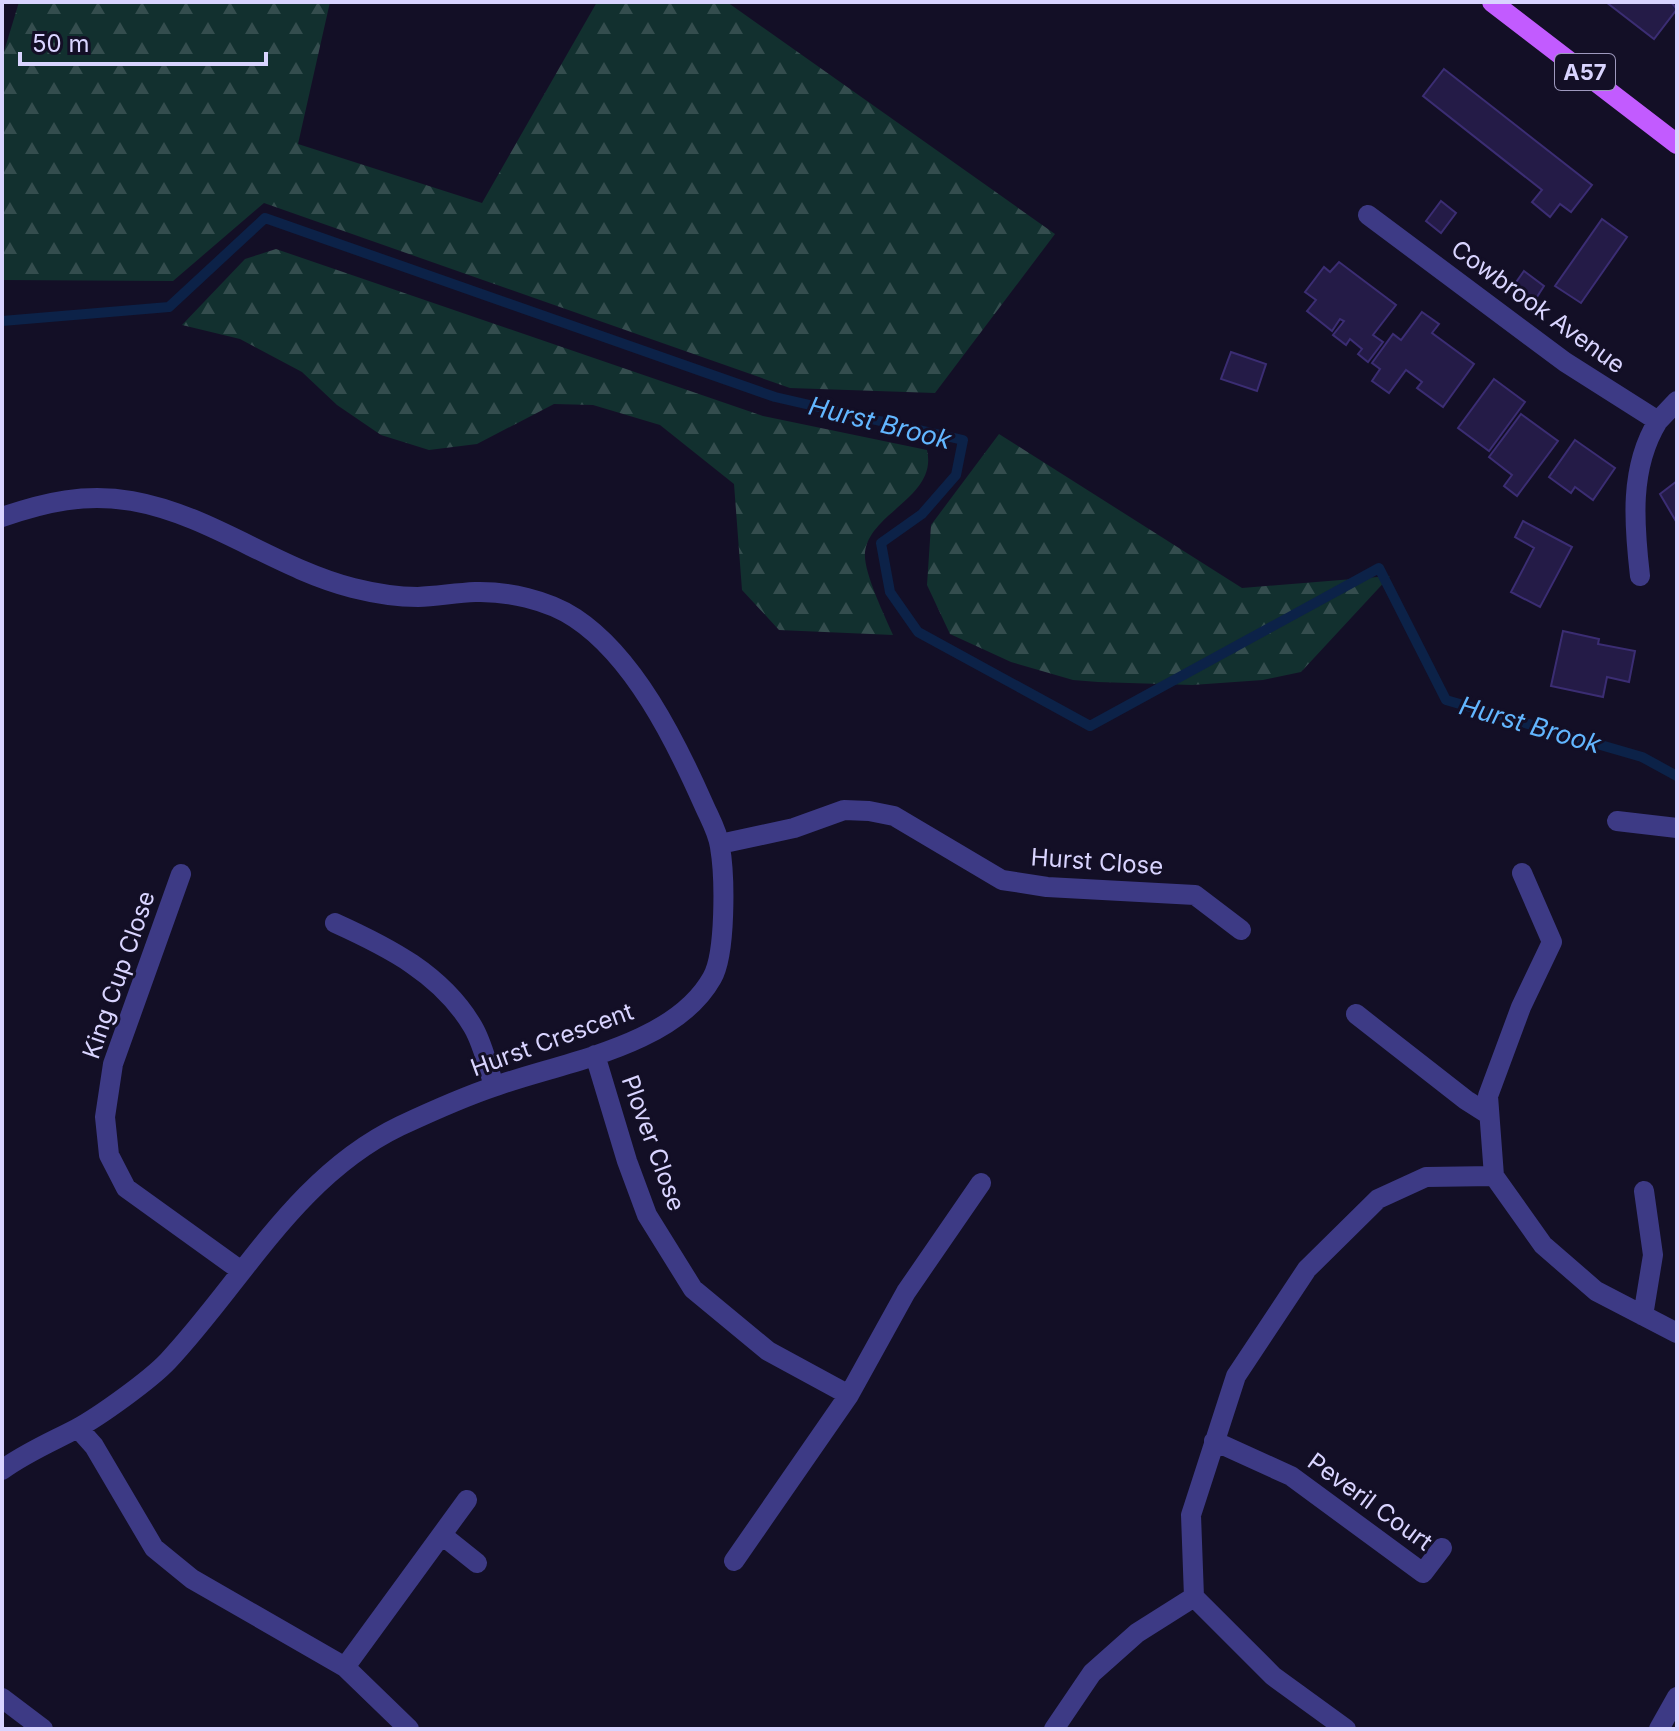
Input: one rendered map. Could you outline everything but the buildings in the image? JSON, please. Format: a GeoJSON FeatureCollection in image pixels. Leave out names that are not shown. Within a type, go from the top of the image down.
{"type":"FeatureCollection","features":[{"type":"Feature","properties":{"kind":"main road","name":"A57"},"geometry":{"type":"LineString","coordinates":[[1492,2],[1677,144]]}},
{"type":"Feature","properties":{"kind":"street","name":"Cowbrook Avenue"},"geometry":{"type":"LineString","coordinates":[[1368,215],[1565,362],[1658,421]]}},
{"type":"Feature","properties":{"kind":"street"},"geometry":{"type":"LineString","coordinates":[[1640,576],[1634,529],[1639,469],[1648,438],[1658,421],[1677,401]]}},
{"type":"Feature","properties":{"kind":"street","name":"Hurst Crescent"},"geometry":{"type":"LineString","coordinates":[[2,517],[45,502],[66,499],[133,501],[190,518],[303,572],[355,588],[413,597],[481,592],[534,600],[573,616],[607,644],[657,711],[688,769],[720,844],[723,932],[714,975],[693,1004],[648,1034],[595,1055],[494,1086],[396,1128],[352,1155],[314,1187],[240,1270],[165,1364],[78,1428],[2,1470]]}},
{"type":"Feature","properties":{"kind":"street","name":"Hurst Close"},"geometry":{"type":"LineString","coordinates":[[720,844],[794,828],[844,810],[869,811],[894,816],[1002,880],[1047,887],[1195,895],[1241,930]]}},
{"type":"Feature","properties":{"kind":"street"},"geometry":{"type":"LineString","coordinates":[[1617,821],[1677,828]]}},
{"type":"Feature","properties":{"kind":"street"},"geometry":{"type":"LineString","coordinates":[[1522,873],[1552,942],[1521,1007],[1488,1096],[1494,1176],[1543,1245],[1596,1291],[1677,1333]]}},
{"type":"Feature","properties":{"kind":"street","name":"King Cup Close"},"geometry":{"type":"LineString","coordinates":[[181,874],[113,1064],[105,1117],[109,1155],[126,1188],[240,1270]]}},
{"type":"Feature","properties":{"kind":"street"},"geometry":{"type":"LineString","coordinates":[[335,923],[397,952],[440,985],[474,1028],[494,1086]]}},
{"type":"Feature","properties":{"kind":"street"},"geometry":{"type":"LineString","coordinates":[[1356,1014],[1488,1114]]}},
{"type":"Feature","properties":{"kind":"street","name":"Plover Close"},"geometry":{"type":"LineString","coordinates":[[595,1055],[647,1215],[693,1289],[768,1351],[849,1395]]}},
{"type":"Feature","properties":{"kind":"street"},"geometry":{"type":"LineString","coordinates":[[1346,1729],[1273,1676],[1194,1597],[1191,1515],[1236,1376],[1307,1269],[1378,1199],[1426,1177],[1494,1176]]}},
{"type":"Feature","properties":{"kind":"street"},"geometry":{"type":"LineString","coordinates":[[734,1561],[849,1395],[906,1292],[981,1183]]}},
{"type":"Feature","properties":{"kind":"street"},"geometry":{"type":"LineString","coordinates":[[1643,1316],[1653,1255],[1644,1191]]}},
{"type":"Feature","properties":{"kind":"street"},"geometry":{"type":"LineString","coordinates":[[78,1428],[94,1446],[154,1548],[192,1579],[345,1667],[409,1729]]}},
{"type":"Feature","properties":{"kind":"street","name":"Peveril Court"},"geometry":{"type":"LineString","coordinates":[[1214,1441],[1291,1476],[1423,1573],[1442,1548]]}},
{"type":"Feature","properties":{"kind":"street"},"geometry":{"type":"LineString","coordinates":[[345,1667],[467,1500]]}},
{"type":"Feature","properties":{"kind":"street"},"geometry":{"type":"LineString","coordinates":[[442,1535],[477,1563]]}},
{"type":"Feature","properties":{"kind":"street"},"geometry":{"type":"LineString","coordinates":[[1054,1729],[1092,1673],[1137,1633],[1194,1597]]}},
{"type":"Feature","properties":{"kind":"street"},"geometry":{"type":"LineString","coordinates":[[1659,1729],[1677,1697]]}},
{"type":"Feature","properties":{"kind":"street"},"geometry":{"type":"LineString","coordinates":[[2,1698],[43,1729]]}},
{"type":"Feature","properties":{"kind":"green space"},"geometry":{"type":"Polygon","coordinates":[[[19,2],[330,2],[298,144],[482,203],[597,2],[727,2],[1055,234],[935,393],[790,388],[264,203],[173,281],[2,280],[2,58],[19,2]]]}},
{"type":"Feature","properties":{"kind":"green space"},"geometry":{"type":"Polygon","coordinates":[[[276,249],[763,416],[927,450],[928,466],[923,480],[878,526],[865,552],[871,582],[893,635],[779,630],[742,590],[734,484],[660,425],[593,405],[554,404],[477,444],[429,450],[381,435],[337,405],[302,372],[240,339],[182,325],[245,259],[276,249]]]}},
{"type":"Feature","properties":{"kind":"green space"},"geometry":{"type":"Polygon","coordinates":[[[999,434],[1242,588],[1390,576],[1301,672],[1263,680],[1192,685],[1098,682],[1073,680],[1011,662],[950,634],[927,585],[931,525],[999,434]]]}},
{"type":"Feature","properties":{"kind":"waterway","name":"Hurst Brook"},"geometry":{"type":"LineString","coordinates":[[2,321],[169,307],[265,218],[775,397],[963,440],[956,475],[922,514],[881,543],[890,592],[918,632],[1090,726],[1379,568],[1446,700],[1642,757],[1677,776]]}}]}
